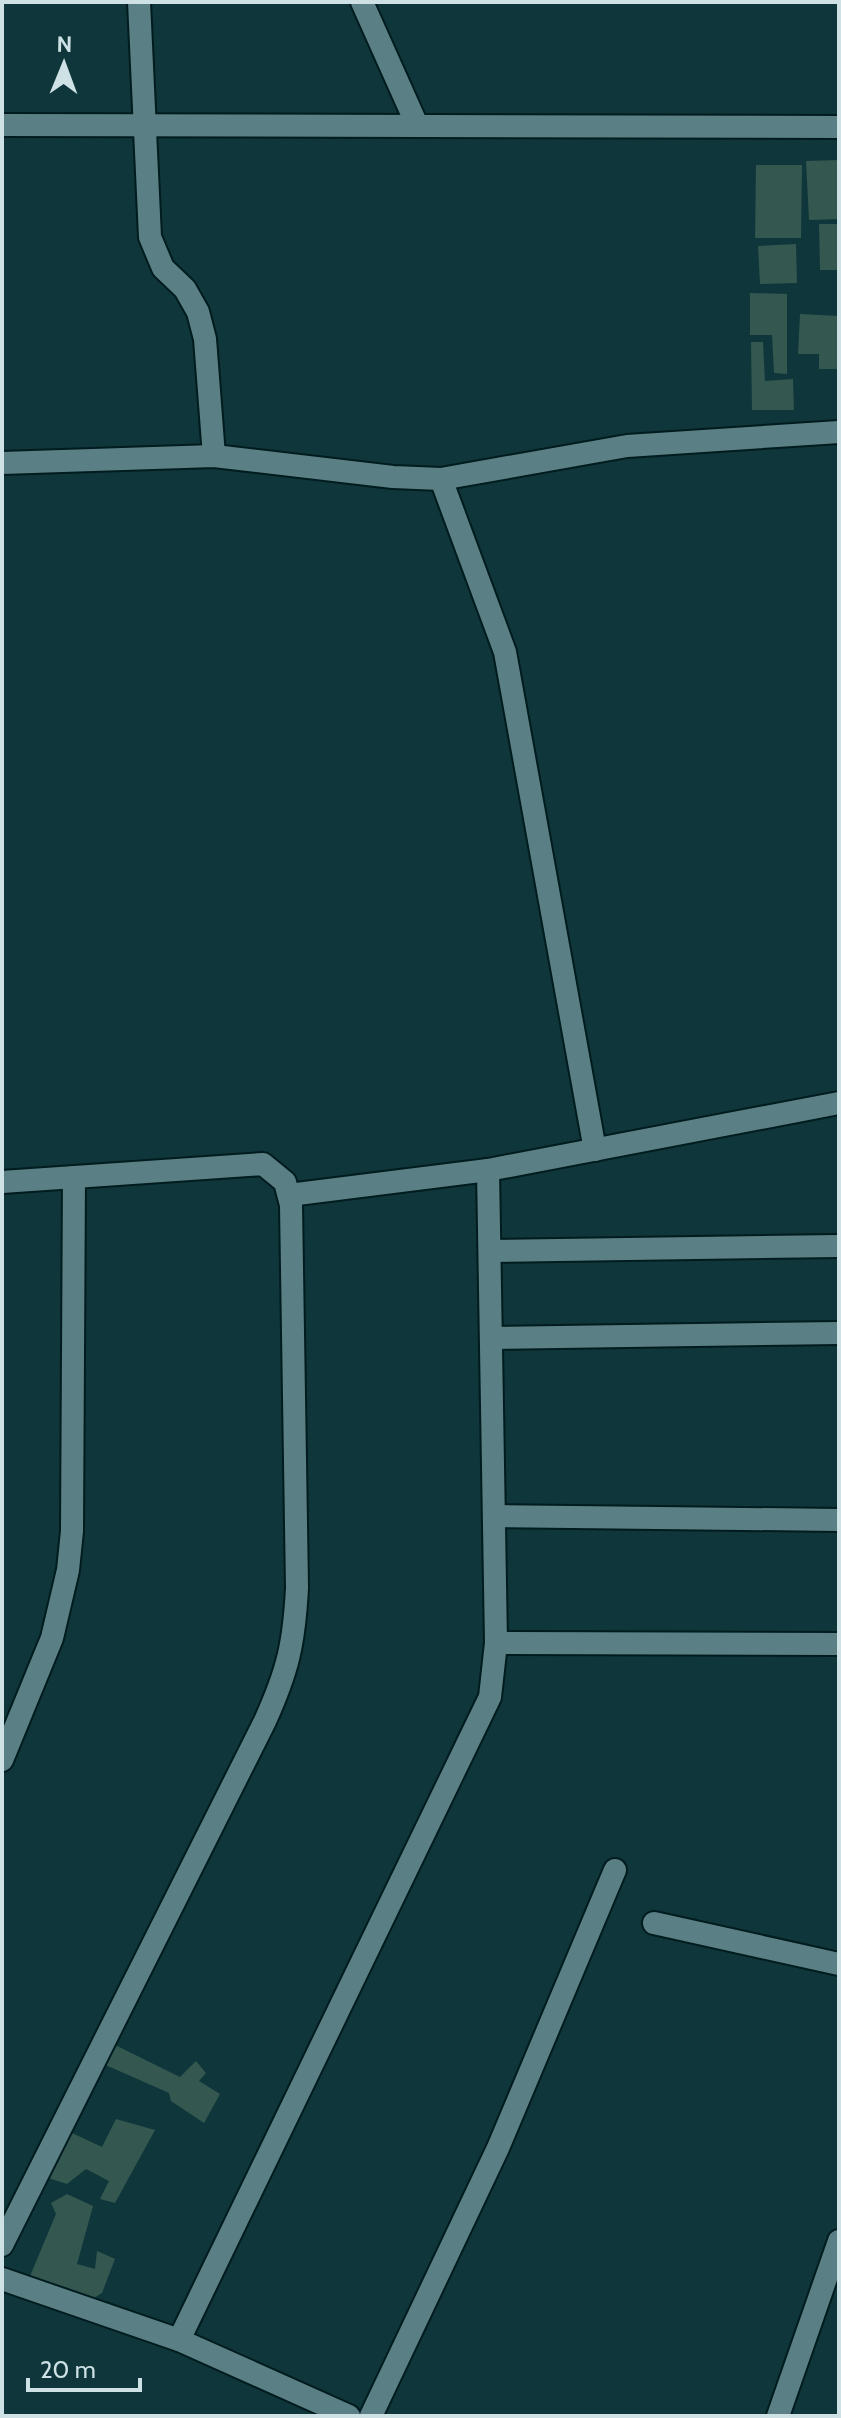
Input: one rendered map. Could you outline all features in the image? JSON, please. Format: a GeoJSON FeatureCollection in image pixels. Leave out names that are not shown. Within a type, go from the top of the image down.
{"type":"FeatureCollection","features":[{"type":"Feature","properties":{"kind":"street"},"geometry":{"type":"LineString","coordinates":[[139,2],[150,237],[163,268],[185,289],[198,312],[205,339],[214,456]]}},
{"type":"Feature","properties":{"kind":"street"},"geometry":{"type":"LineString","coordinates":[[362,2],[417,125]]}},
{"type":"Feature","properties":{"kind":"street"},"geometry":{"type":"LineString","coordinates":[[2,125],[839,127]]}},
{"type":"Feature","properties":{"kind":"street"},"geometry":{"type":"LineString","coordinates":[[2,463],[214,456],[393,477],[441,479],[627,446],[839,432]]}},
{"type":"Feature","properties":{"kind":"street"},"geometry":{"type":"LineString","coordinates":[[441,479],[505,652],[595,1150]]}},
{"type":"Feature","properties":{"kind":"street"},"geometry":{"type":"LineString","coordinates":[[289,1195],[488,1170],[839,1103]]}},
{"type":"Feature","properties":{"kind":"street"},"geometry":{"type":"LineString","coordinates":[[2,1182],[263,1164],[285,1182],[289,1195],[297,1588],[295,1633],[285,1676],[2,2245]]}},
{"type":"Feature","properties":{"kind":"street"},"geometry":{"type":"LineString","coordinates":[[179,2340],[490,1697],[496,1643],[488,1170]]}},
{"type":"Feature","properties":{"kind":"street"},"geometry":{"type":"LineString","coordinates":[[2,1760],[52,1638],[68,1570],[72,1531],[74,1177]]}},
{"type":"Feature","properties":{"kind":"street"},"geometry":{"type":"LineString","coordinates":[[490,1251],[839,1246]]}},
{"type":"Feature","properties":{"kind":"street"},"geometry":{"type":"LineString","coordinates":[[491,1338],[839,1333]]}},
{"type":"Feature","properties":{"kind":"street"},"geometry":{"type":"LineString","coordinates":[[494,1516],[839,1520]]}},
{"type":"Feature","properties":{"kind":"street"},"geometry":{"type":"LineString","coordinates":[[496,1643],[839,1644]]}},
{"type":"Feature","properties":{"kind":"street"},"geometry":{"type":"LineString","coordinates":[[371,2416],[498,2148],[615,1870]]}},
{"type":"Feature","properties":{"kind":"street"},"geometry":{"type":"LineString","coordinates":[[654,1923],[839,1964]]}},
{"type":"Feature","properties":{"kind":"street"},"geometry":{"type":"LineString","coordinates":[[778,2416],[839,2241]]}},
{"type":"Feature","properties":{"kind":"street"},"geometry":{"type":"LineString","coordinates":[[2,2279],[179,2340],[349,2416]]}},
{"type":"Feature","properties":{"kind":"building"},"geometry":{"type":"Polygon","coordinates":[[[839,160],[839,219],[809,220],[806,161],[839,160]]]}},
{"type":"Feature","properties":{"kind":"building"},"geometry":{"type":"Polygon","coordinates":[[[756,165],[802,165],[801,238],[755,238],[756,165]]]}},
{"type":"Feature","properties":{"kind":"building"},"geometry":{"type":"Polygon","coordinates":[[[819,224],[839,224],[839,270],[820,270],[819,224]]]}},
{"type":"Feature","properties":{"kind":"building"},"geometry":{"type":"Polygon","coordinates":[[[796,244],[797,283],[760,284],[758,246],[796,244]]]}},
{"type":"Feature","properties":{"kind":"building"},"geometry":{"type":"Polygon","coordinates":[[[750,293],[787,294],[787,374],[774,373],[772,335],[750,335],[750,293]]]}},
{"type":"Feature","properties":{"kind":"building"},"geometry":{"type":"Polygon","coordinates":[[[800,314],[839,316],[839,369],[819,369],[819,354],[798,354],[800,314]]]}},
{"type":"Feature","properties":{"kind":"building"},"geometry":{"type":"Polygon","coordinates":[[[751,342],[763,342],[765,381],[793,379],[794,410],[752,410],[751,342]]]}},
{"type":"Feature","properties":{"kind":"building"},"geometry":{"type":"Polygon","coordinates":[[[113,2044],[180,2077],[196,2061],[206,2073],[199,2081],[220,2094],[204,2123],[171,2101],[169,2093],[101,2063],[113,2044]]]}},
{"type":"Feature","properties":{"kind":"building"},"geometry":{"type":"Polygon","coordinates":[[[116,2119],[155,2130],[115,2203],[100,2199],[109,2181],[86,2169],[67,2184],[48,2178],[72,2133],[102,2147],[116,2119]]]}},
{"type":"Feature","properties":{"kind":"building"},"geometry":{"type":"Polygon","coordinates":[[[67,2194],[93,2206],[77,2264],[95,2269],[97,2251],[115,2259],[102,2293],[94,2298],[30,2276],[56,2214],[51,2203],[67,2194]]]}}]}
